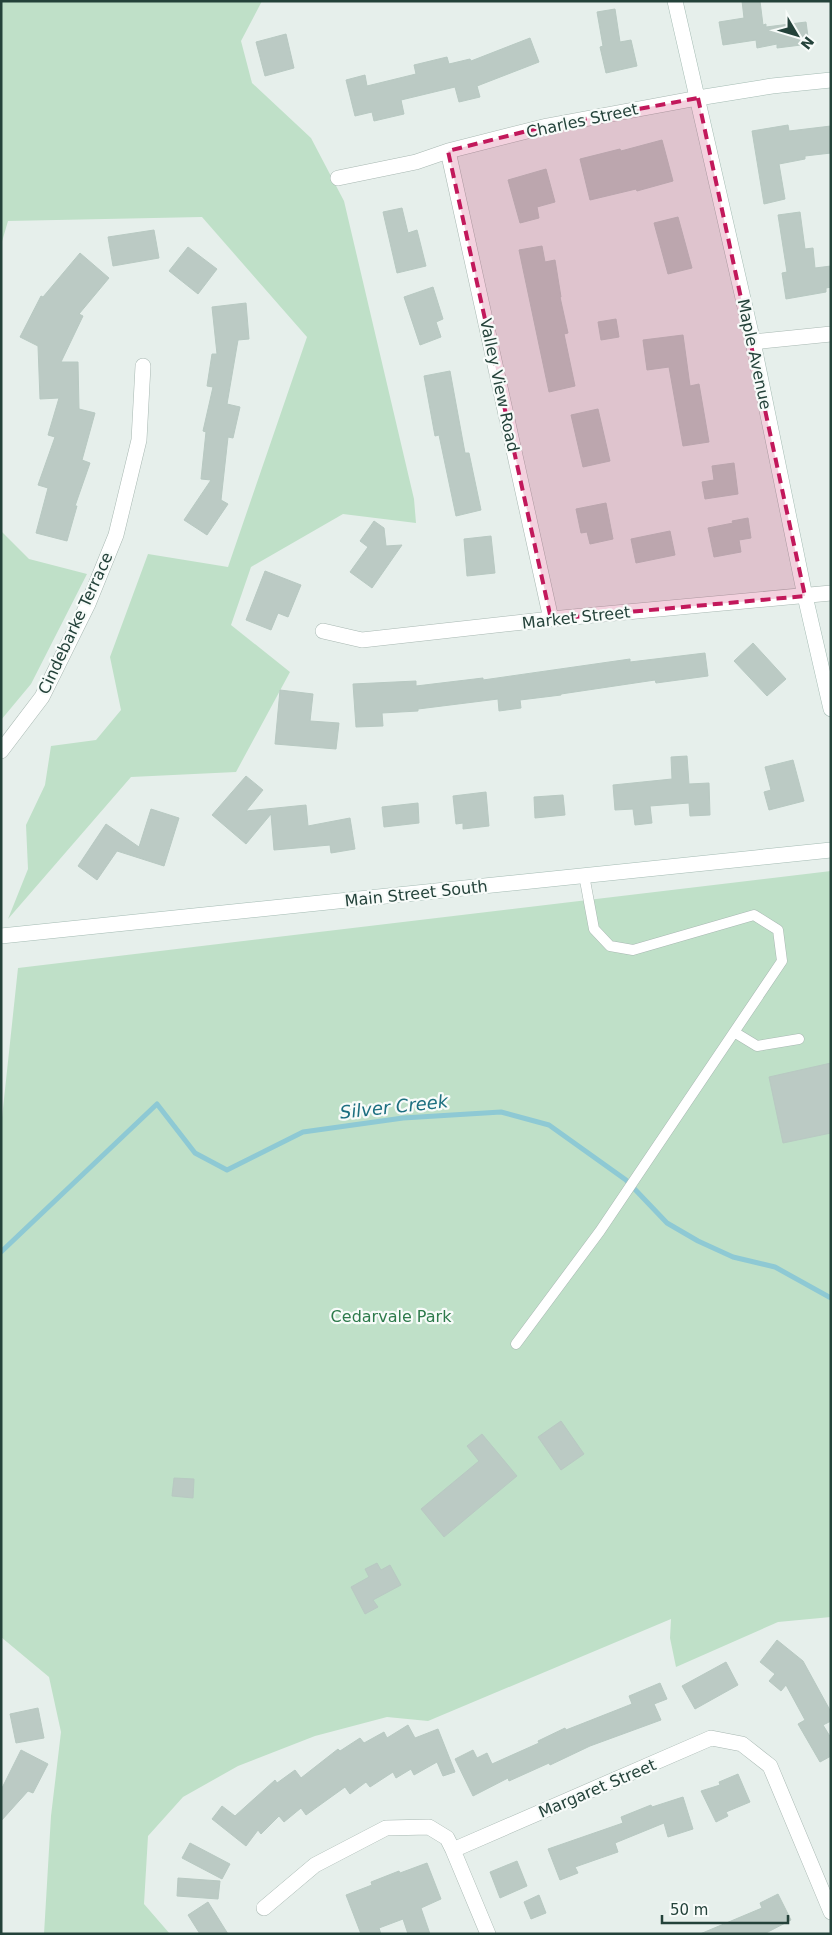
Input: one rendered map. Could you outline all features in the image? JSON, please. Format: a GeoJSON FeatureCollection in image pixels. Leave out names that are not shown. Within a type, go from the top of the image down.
{"type":"FeatureCollection","features":[{"type":"Feature","properties":{"kind":"street","name":"Maple Avenue"},"geometry":{"type":"LineString","coordinates":[[676,1],[753,342],[805,596],[831,709]]}},
{"type":"Feature","properties":{"kind":"street","name":"Charles Street"},"geometry":{"type":"LineString","coordinates":[[338,178],[416,162],[448,151],[547,126],[772,86],[831,80]]}},
{"type":"Feature","properties":{"kind":"street","name":"Valley View Road"},"geometry":{"type":"LineString","coordinates":[[448,151],[551,619]]}},
{"type":"Feature","properties":{"kind":"street"},"geometry":{"type":"LineString","coordinates":[[753,342],[831,334]]}},
{"type":"Feature","properties":{"kind":"street","name":"Cindebarke Terrace"},"geometry":{"type":"LineString","coordinates":[[1,751],[42,696],[88,604],[116,535],[139,440],[143,366]]}},
{"type":"Feature","properties":{"kind":"street","name":"Market Street"},"geometry":{"type":"LineString","coordinates":[[323,632],[362,640],[551,619],[831,593]]}},
{"type":"Feature","properties":{"kind":"street","name":"Main Street South"},"geometry":{"type":"LineString","coordinates":[[1,936],[831,850]]}},
{"type":"Feature","properties":{"kind":"street","name":"Margaret Street"},"geometry":{"type":"LineString","coordinates":[[453,1850],[710,1738],[742,1744],[770,1766],[831,1912]]}},
{"type":"Feature","properties":{"kind":"street"},"geometry":{"type":"LineString","coordinates":[[264,1908],[315,1865],[386,1828],[429,1827],[447,1838],[488,1934]]}},
{"type":"Feature","properties":{"kind":"lane"},"geometry":{"type":"LineString","coordinates":[[516,1344],[623,1196],[782,961],[778,930],[754,915],[633,950],[610,946],[594,929],[584,875]]}},
{"type":"Feature","properties":{"kind":"lane"},"geometry":{"type":"LineString","coordinates":[[734,1032],[757,1046],[799,1040]]}},
{"type":"Feature","properties":{"kind":"highlighted area"},"geometry":{"type":"Polygon","coordinates":[[[698,98],[805,596],[551,619],[448,151],[547,126],[698,98]]]}},
{"type":"Feature","properties":{"kind":"green space"},"geometry":{"type":"Polygon","coordinates":[[[1,1],[262,1],[241,41],[252,83],[311,138],[344,201],[414,499],[416,523],[343,514],[251,567],[231,625],[290,672],[236,772],[131,777],[8,919],[28,869],[26,825],[45,785],[51,746],[96,740],[121,710],[110,657],[148,554],[228,567],[307,337],[202,217],[8,221],[1,245],[1,1]]]}},
{"type":"Feature","properties":{"kind":"green space"},"geometry":{"type":"Polygon","coordinates":[[[1,531],[29,559],[87,574],[31,684],[1,720],[1,531]]]}},
{"type":"Feature","properties":{"kind":"green space","name":"Cedarvale Park"},"geometry":{"type":"Polygon","coordinates":[[[831,871],[831,1617],[778,1622],[676,1667],[670,1638],[671,1619],[428,1721],[387,1717],[315,1736],[238,1766],[183,1797],[148,1836],[144,1904],[170,1934],[44,1934],[51,1816],[61,1732],[49,1677],[1,1637],[1,1127],[18,968],[831,871]]]}},
{"type":"Feature","properties":{"kind":"building"},"geometry":{"type":"Polygon","coordinates":[[[742,1],[760,1],[763,25],[766,24],[766,27],[806,22],[809,44],[777,48],[777,44],[757,48],[756,40],[723,45],[719,22],[744,18],[742,1]]]}},
{"type":"Feature","properties":{"kind":"building"},"geometry":{"type":"Polygon","coordinates":[[[615,9],[620,42],[631,40],[637,66],[606,73],[600,47],[603,46],[597,12],[615,9]]]}},
{"type":"Feature","properties":{"kind":"building"},"geometry":{"type":"Polygon","coordinates":[[[286,34],[294,68],[265,76],[256,42],[286,34]]]}},
{"type":"Feature","properties":{"kind":"building"},"geometry":{"type":"Polygon","coordinates":[[[530,38],[539,62],[477,86],[480,97],[459,102],[455,87],[401,100],[404,114],[374,121],[372,112],[355,116],[346,80],[365,75],[367,86],[416,74],[414,65],[447,57],[449,64],[470,59],[471,61],[530,38]]]}},
{"type":"Feature","properties":{"kind":"building"},"geometry":{"type":"Polygon","coordinates":[[[788,125],[789,131],[831,126],[831,153],[805,156],[805,159],[779,164],[785,199],[764,204],[752,131],[788,125]]]}},
{"type":"Feature","properties":{"kind":"building"},"geometry":{"type":"Polygon","coordinates":[[[662,140],[673,181],[637,191],[636,189],[590,200],[580,159],[662,140]]]}},
{"type":"Feature","properties":{"kind":"building"},"geometry":{"type":"Polygon","coordinates":[[[546,169],[555,202],[537,207],[539,218],[520,223],[508,180],[546,169]]]}},
{"type":"Feature","properties":{"kind":"building"},"geometry":{"type":"Polygon","coordinates":[[[402,208],[408,233],[417,230],[426,266],[397,273],[383,212],[402,208]]]}},
{"type":"Feature","properties":{"kind":"building"},"geometry":{"type":"Polygon","coordinates":[[[800,212],[805,249],[813,248],[815,268],[831,266],[831,287],[826,288],[826,292],[786,299],[782,273],[787,272],[778,215],[800,212]]]}},
{"type":"Feature","properties":{"kind":"building"},"geometry":{"type":"Polygon","coordinates":[[[678,217],[692,268],[668,274],[654,223],[678,217]]]}},
{"type":"Feature","properties":{"kind":"building"},"geometry":{"type":"Polygon","coordinates":[[[154,230],[159,258],[113,266],[108,237],[154,230]]]}},
{"type":"Feature","properties":{"kind":"building"},"geometry":{"type":"Polygon","coordinates":[[[542,246],[545,262],[555,260],[560,297],[568,333],[564,334],[575,386],[549,392],[519,250],[542,246]]]}},
{"type":"Feature","properties":{"kind":"building"},"geometry":{"type":"Polygon","coordinates":[[[188,247],[217,269],[198,294],[169,271],[188,247]]]}},
{"type":"Feature","properties":{"kind":"building"},"geometry":{"type":"Polygon","coordinates":[[[80,253],[109,278],[79,314],[83,316],[61,362],[78,362],[79,409],[95,413],[82,460],[90,463],[75,506],[77,506],[67,541],[36,533],[48,488],[38,485],[55,437],[48,435],[59,398],[40,399],[38,346],[20,337],[41,296],[43,297],[80,253]]]}},
{"type":"Feature","properties":{"kind":"building"},"geometry":{"type":"Polygon","coordinates":[[[433,287],[443,319],[436,322],[441,337],[420,345],[404,297],[433,287]]]}},
{"type":"Feature","properties":{"kind":"building"},"geometry":{"type":"Polygon","coordinates":[[[246,303],[249,339],[238,340],[227,404],[240,407],[233,438],[228,437],[221,500],[228,504],[207,535],[184,520],[211,480],[201,479],[206,432],[203,431],[213,387],[207,386],[212,354],[217,354],[212,307],[246,303]]]}},
{"type":"Feature","properties":{"kind":"building"},"geometry":{"type":"Polygon","coordinates":[[[616,319],[619,337],[601,340],[598,322],[616,319]]]}},
{"type":"Feature","properties":{"kind":"building"},"geometry":{"type":"Polygon","coordinates":[[[683,335],[690,386],[699,384],[709,442],[683,446],[669,367],[647,370],[643,340],[683,335]]]}},
{"type":"Feature","properties":{"kind":"building"},"geometry":{"type":"Polygon","coordinates":[[[450,371],[465,453],[469,453],[481,510],[456,516],[439,435],[435,436],[424,376],[450,371]]]}},
{"type":"Feature","properties":{"kind":"building"},"geometry":{"type":"Polygon","coordinates":[[[598,409],[610,461],[583,467],[571,415],[598,409]]]}},
{"type":"Feature","properties":{"kind":"building"},"geometry":{"type":"Polygon","coordinates":[[[734,463],[738,494],[705,499],[702,482],[714,480],[712,466],[734,463]]]}},
{"type":"Feature","properties":{"kind":"building"},"geometry":{"type":"Polygon","coordinates":[[[606,503],[613,539],[590,544],[587,532],[581,533],[576,509],[606,503]]]}},
{"type":"Feature","properties":{"kind":"building"},"geometry":{"type":"Polygon","coordinates":[[[748,518],[751,538],[739,540],[741,552],[714,557],[708,528],[748,518]]]}},
{"type":"Feature","properties":{"kind":"building"},"geometry":{"type":"Polygon","coordinates":[[[374,521],[384,528],[386,546],[402,545],[372,588],[350,572],[368,547],[360,541],[374,521]]]}},
{"type":"Feature","properties":{"kind":"building"},"geometry":{"type":"Polygon","coordinates":[[[670,531],[675,555],[636,563],[631,539],[670,531]]]}},
{"type":"Feature","properties":{"kind":"building"},"geometry":{"type":"Polygon","coordinates":[[[491,536],[495,573],[467,576],[464,539],[491,536]]]}},
{"type":"Feature","properties":{"kind":"building"},"geometry":{"type":"Polygon","coordinates":[[[265,571],[301,585],[288,617],[278,613],[271,630],[246,620],[265,571]]]}},
{"type":"Feature","properties":{"kind":"building"},"geometry":{"type":"Polygon","coordinates":[[[753,643],[786,679],[767,696],[734,661],[753,643]]]}},
{"type":"Feature","properties":{"kind":"building"},"geometry":{"type":"Polygon","coordinates":[[[705,653],[708,676],[656,683],[655,680],[520,700],[521,708],[499,711],[498,699],[418,709],[418,711],[382,713],[383,726],[356,727],[353,684],[416,681],[416,686],[483,678],[483,680],[630,659],[630,662],[705,653]]]}},
{"type":"Feature","properties":{"kind":"building"},"geometry":{"type":"Polygon","coordinates":[[[280,690],[313,694],[310,721],[339,723],[336,749],[275,744],[280,690]]]}},
{"type":"Feature","properties":{"kind":"building"},"geometry":{"type":"Polygon","coordinates":[[[687,756],[689,784],[709,783],[710,815],[690,816],[689,803],[650,806],[652,823],[635,825],[633,809],[615,810],[613,785],[672,779],[671,757],[687,756]]]}},
{"type":"Feature","properties":{"kind":"building"},"geometry":{"type":"Polygon","coordinates":[[[793,760],[804,801],[769,810],[764,792],[771,790],[765,767],[793,760]]]}},
{"type":"Feature","properties":{"kind":"building"},"geometry":{"type":"Polygon","coordinates":[[[246,776],[263,790],[246,811],[306,805],[308,826],[350,818],[355,849],[331,853],[330,845],[274,850],[271,814],[246,844],[212,815],[246,776]]]}},
{"type":"Feature","properties":{"kind":"building"},"geometry":{"type":"Polygon","coordinates":[[[486,792],[489,826],[463,829],[463,823],[456,824],[453,796],[486,792]]]}},
{"type":"Feature","properties":{"kind":"building"},"geometry":{"type":"Polygon","coordinates":[[[563,795],[565,815],[535,818],[534,797],[563,795]]]}},
{"type":"Feature","properties":{"kind":"building"},"geometry":{"type":"Polygon","coordinates":[[[418,803],[419,823],[384,827],[382,807],[418,803]]]}},
{"type":"Feature","properties":{"kind":"building"},"geometry":{"type":"Polygon","coordinates":[[[151,809],[179,818],[164,866],[117,851],[97,880],[78,866],[106,824],[139,847],[151,809]]]}},
{"type":"Feature","properties":{"kind":"building"},"geometry":{"type":"Polygon","coordinates":[[[831,1063],[831,1133],[783,1143],[769,1077],[831,1063]]]}},
{"type":"Feature","properties":{"kind":"building"},"geometry":{"type":"Polygon","coordinates":[[[561,1421],[584,1454],[561,1470],[538,1437],[561,1421]]]}},
{"type":"Feature","properties":{"kind":"building"},"geometry":{"type":"Polygon","coordinates":[[[482,1434],[517,1476],[444,1537],[421,1509],[479,1461],[467,1446],[482,1434]]]}},
{"type":"Feature","properties":{"kind":"building"},"geometry":{"type":"Polygon","coordinates":[[[174,1478],[194,1479],[193,1498],[172,1496],[174,1478]]]}},
{"type":"Feature","properties":{"kind":"building"},"geometry":{"type":"Polygon","coordinates":[[[377,1563],[381,1570],[390,1565],[401,1585],[373,1600],[378,1607],[365,1614],[351,1587],[369,1577],[365,1569],[377,1563]]]}},
{"type":"Feature","properties":{"kind":"building"},"geometry":{"type":"Polygon","coordinates":[[[777,1640],[803,1661],[831,1712],[831,1721],[823,1725],[831,1738],[831,1756],[820,1762],[798,1724],[805,1720],[786,1685],[781,1691],[769,1681],[775,1674],[760,1662],[777,1640]]]}},
{"type":"Feature","properties":{"kind":"building"},"geometry":{"type":"Polygon","coordinates":[[[726,1662],[738,1685],[695,1709],[682,1686],[726,1662]]]}},
{"type":"Feature","properties":{"kind":"building"},"geometry":{"type":"Polygon","coordinates":[[[660,1683],[667,1699],[654,1704],[661,1720],[590,1746],[550,1765],[549,1763],[509,1781],[508,1778],[473,1796],[455,1759],[473,1750],[477,1758],[487,1753],[492,1764],[539,1743],[538,1741],[565,1728],[566,1730],[632,1704],[629,1696],[660,1683]]]}},
{"type":"Feature","properties":{"kind":"building"},"geometry":{"type":"Polygon","coordinates":[[[38,1708],[44,1738],[16,1743],[10,1714],[38,1708]]]}},
{"type":"Feature","properties":{"kind":"building"},"geometry":{"type":"Polygon","coordinates":[[[408,1725],[415,1738],[438,1729],[455,1772],[443,1776],[437,1762],[414,1775],[411,1769],[396,1778],[393,1772],[370,1787],[366,1782],[350,1794],[345,1787],[306,1815],[301,1808],[284,1822],[279,1816],[261,1834],[258,1830],[246,1846],[212,1819],[222,1806],[235,1816],[275,1780],[277,1783],[295,1770],[301,1778],[338,1749],[340,1751],[360,1738],[364,1743],[384,1732],[387,1738],[408,1725]]]}},
{"type":"Feature","properties":{"kind":"building"},"geometry":{"type":"Polygon","coordinates":[[[21,1750],[48,1764],[33,1793],[28,1791],[1,1821],[1,1790],[21,1750]]]}},
{"type":"Feature","properties":{"kind":"building"},"geometry":{"type":"Polygon","coordinates":[[[738,1774],[750,1802],[726,1812],[728,1816],[716,1822],[701,1791],[720,1785],[719,1782],[738,1774]]]}},
{"type":"Feature","properties":{"kind":"building"},"geometry":{"type":"Polygon","coordinates":[[[683,1797],[693,1829],[668,1837],[664,1823],[615,1843],[618,1852],[575,1867],[578,1873],[560,1880],[548,1849],[623,1823],[621,1817],[651,1805],[652,1807],[683,1797]]]}},
{"type":"Feature","properties":{"kind":"building"},"geometry":{"type":"Polygon","coordinates":[[[190,1843],[230,1864],[222,1879],[182,1858],[190,1843]]]}},
{"type":"Feature","properties":{"kind":"building"},"geometry":{"type":"Polygon","coordinates":[[[517,1861],[527,1886],[500,1898],[490,1872],[517,1861]]]}},
{"type":"Feature","properties":{"kind":"building"},"geometry":{"type":"Polygon","coordinates":[[[427,1863],[441,1899],[421,1908],[430,1934],[408,1934],[403,1919],[379,1928],[381,1934],[361,1934],[346,1895],[372,1885],[371,1882],[427,1863]]]}},
{"type":"Feature","properties":{"kind":"building"},"geometry":{"type":"Polygon","coordinates":[[[178,1878],[220,1881],[218,1899],[177,1896],[178,1878]]]}},
{"type":"Feature","properties":{"kind":"building"},"geometry":{"type":"Polygon","coordinates":[[[778,1894],[791,1920],[764,1934],[700,1934],[762,1908],[760,1903],[778,1894]]]}},
{"type":"Feature","properties":{"kind":"building"},"geometry":{"type":"Polygon","coordinates":[[[539,1895],[546,1913],[531,1919],[524,1902],[539,1895]]]}},
{"type":"Feature","properties":{"kind":"building"},"geometry":{"type":"Polygon","coordinates":[[[208,1902],[228,1934],[200,1934],[188,1915],[208,1902]]]}},
{"type":"Feature","properties":{"kind":"waterway","name":"Silver Creek"},"geometry":{"type":"LineString","coordinates":[[1,1252],[157,1104],[195,1153],[227,1170],[303,1132],[403,1118],[501,1112],[549,1125],[626,1180],[667,1223],[698,1241],[733,1257],[775,1267],[831,1298]]}}]}
